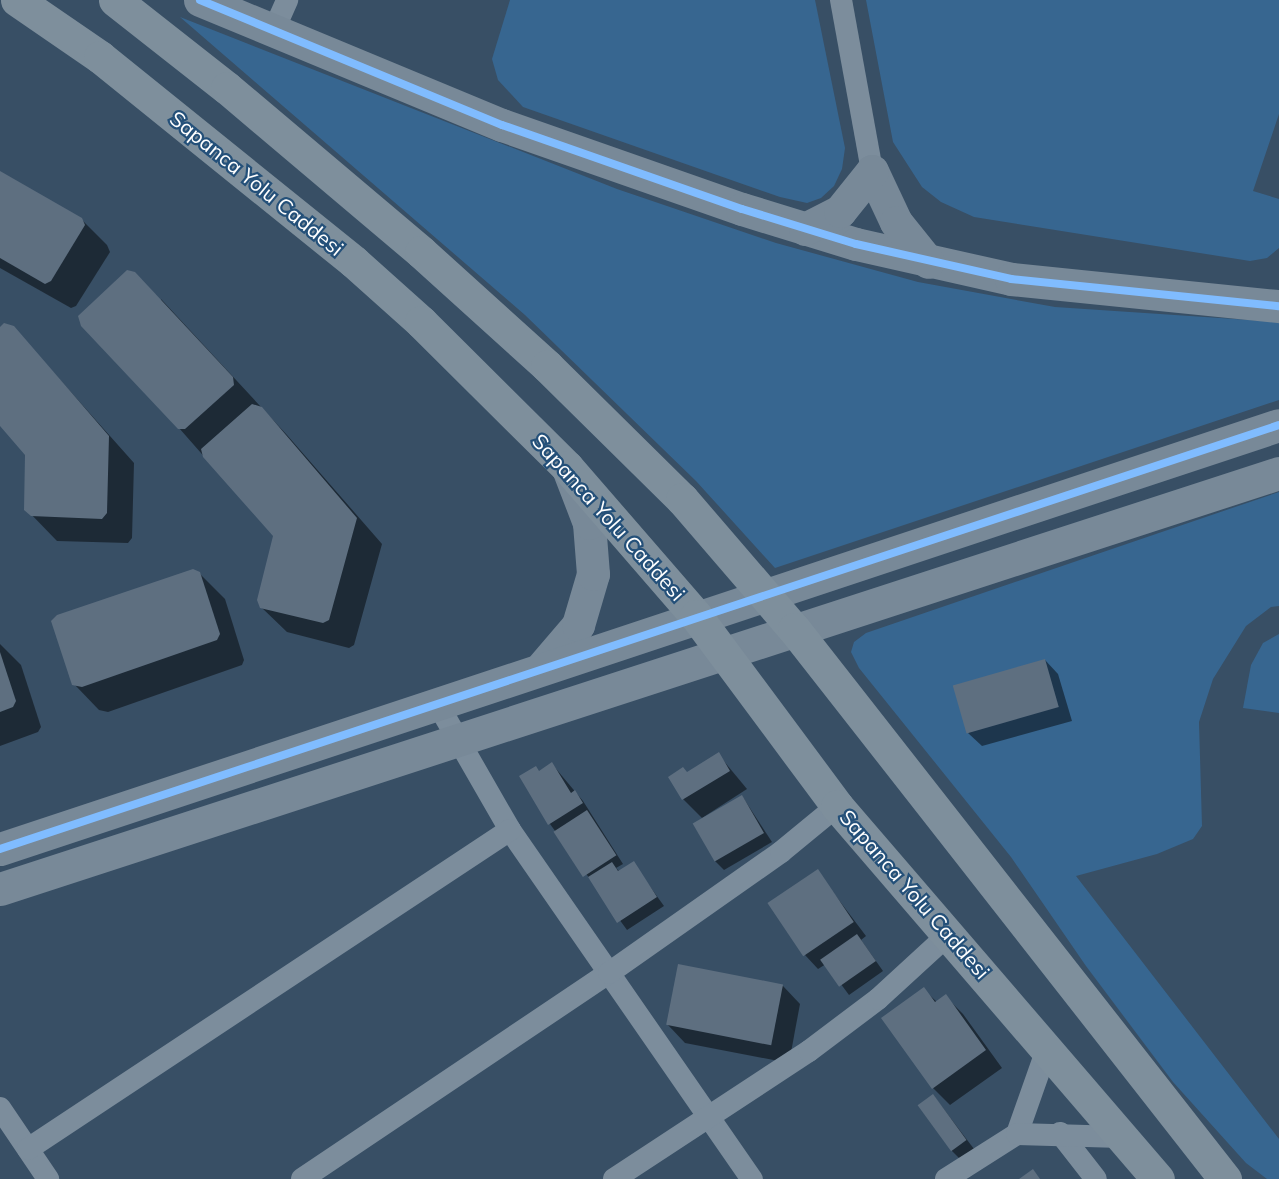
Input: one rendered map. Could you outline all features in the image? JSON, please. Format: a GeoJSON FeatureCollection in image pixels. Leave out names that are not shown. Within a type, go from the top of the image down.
{"type":"FeatureCollection","features":[{"type":"Feature","properties":{"kind":"highway","name":"Sapanca Yolu Caddesi"},"geometry":{"type":"LineString","coordinates":[[17,0],[100,57],[354,262],[479,378],[567,467],[696,616],[837,806],[1048,1046],[1158,1179]]}},
{"type":"Feature","properties":{"kind":"highway"},"geometry":{"type":"LineString","coordinates":[[115,0],[307,155],[547,366],[674,491],[794,629],[1225,1179]]}},
{"type":"Feature","properties":{"kind":"highway"},"geometry":{"type":"LineString","coordinates":[[1188,1132],[1244,1179]]}},
{"type":"Feature","properties":{"kind":"street"},"geometry":{"type":"LineString","coordinates":[[200,0],[502,125],[805,229],[928,262],[1011,279],[1277,302]]}},
{"type":"Feature","properties":{"kind":"street"},"geometry":{"type":"LineString","coordinates":[[273,32],[287,0]]}},
{"type":"Feature","properties":{"kind":"street"},"geometry":{"type":"LineString","coordinates":[[841,0],[872,171],[896,222],[928,262]]}},
{"type":"Feature","properties":{"kind":"street"},"geometry":{"type":"LineString","coordinates":[[805,229],[840,211],[872,171]]}},
{"type":"Feature","properties":{"kind":"street"},"geometry":{"type":"LineString","coordinates":[[0,849],[765,593],[1279,425]]}},
{"type":"Feature","properties":{"kind":"street"},"geometry":{"type":"LineString","coordinates":[[540,669],[578,625],[593,574],[589,523],[567,467]]}},
{"type":"Feature","properties":{"kind":"street"},"geometry":{"type":"LineString","coordinates":[[0,889],[456,740],[727,656],[794,629],[1279,473]]}},
{"type":"Feature","properties":{"kind":"street"},"geometry":{"type":"LineString","coordinates":[[437,703],[456,740],[510,831],[710,1115],[752,1179]]}},
{"type":"Feature","properties":{"kind":"street"},"geometry":{"type":"LineString","coordinates":[[302,1179],[609,973],[781,852],[837,806]]}},
{"type":"Feature","properties":{"kind":"street"},"geometry":{"type":"LineString","coordinates":[[28,1149],[510,831]]}},
{"type":"Feature","properties":{"kind":"street"},"geometry":{"type":"LineString","coordinates":[[614,1179],[809,1051],[878,999],[949,934]]}},
{"type":"Feature","properties":{"kind":"street"},"geometry":{"type":"LineString","coordinates":[[1017,1134],[1048,1046]]}},
{"type":"Feature","properties":{"kind":"street"},"geometry":{"type":"LineString","coordinates":[[0,1108],[48,1179]]}},
{"type":"Feature","properties":{"kind":"street"},"geometry":{"type":"LineString","coordinates":[[1059,1133],[1096,1179]]}},
{"type":"Feature","properties":{"kind":"street"},"geometry":{"type":"LineString","coordinates":[[946,1179],[1017,1134],[1059,1133],[1121,1137]]}},
{"type":"Feature","properties":{"kind":"shaded area"},"geometry":{"type":"Polygon","coordinates":[[[510,0],[815,0],[845,148],[842,169],[834,186],[821,198],[807,203],[780,197],[523,107],[498,80],[492,59],[510,0]]]}},
{"type":"Feature","properties":{"kind":"shaded area"},"geometry":{"type":"Polygon","coordinates":[[[866,0],[1279,0],[1279,114],[1253,191],[1279,199],[1279,248],[1267,258],[1250,261],[974,217],[941,202],[922,187],[893,142],[866,0]]]}},
{"type":"Feature","properties":{"kind":"shaded area"},"geometry":{"type":"Polygon","coordinates":[[[180,17],[617,189],[776,243],[918,282],[1055,307],[1279,322],[1279,400],[775,568],[696,481],[525,315],[180,17]]]}},
{"type":"Feature","properties":{"kind":"shaded area"},"geometry":{"type":"Polygon","coordinates":[[[1279,492],[1279,606],[1271,607],[1246,626],[1213,679],[1199,722],[1202,826],[1193,839],[1157,854],[1076,876],[1279,1139],[1279,1179],[1267,1179],[1246,1163],[1173,1082],[1086,966],[1011,857],[859,668],[851,652],[854,642],[866,633],[1279,492]]]}},
{"type":"Feature","properties":{"kind":"shaded area"},"geometry":{"type":"Polygon","coordinates":[[[1279,634],[1279,713],[1243,708],[1251,665],[1263,643],[1279,634]]]}},
{"type":"Feature","properties":{"kind":"building"},"geometry":{"type":"Polygon","coordinates":[[[0,171],[82,218],[85,225],[51,281],[45,284],[0,258],[0,171]]]}},
{"type":"Feature","properties":{"kind":"building"},"geometry":{"type":"Polygon","coordinates":[[[127,270],[135,272],[233,377],[234,385],[185,429],[178,429],[81,326],[78,316],[127,270]]]}},
{"type":"Feature","properties":{"kind":"building"},"geometry":{"type":"Polygon","coordinates":[[[4,323],[14,326],[109,436],[107,513],[102,519],[31,516],[24,510],[25,455],[0,426],[0,327],[4,323]]]}},
{"type":"Feature","properties":{"kind":"building"},"geometry":{"type":"Polygon","coordinates":[[[252,404],[262,407],[357,518],[329,620],[323,623],[260,608],[257,600],[273,536],[203,457],[201,449],[252,404]]]}},
{"type":"Feature","properties":{"kind":"building"},"geometry":{"type":"Polygon","coordinates":[[[193,569],[200,572],[220,634],[217,640],[82,687],[72,685],[51,621],[57,615],[193,569]]]}},
{"type":"Feature","properties":{"kind":"building"},"geometry":{"type":"Polygon","coordinates":[[[0,652],[16,701],[13,707],[0,712],[0,652]]]}},
{"type":"Feature","properties":{"kind":"building"},"geometry":{"type":"Polygon","coordinates":[[[1045,659],[1059,707],[967,734],[953,685],[1045,659]]]}},
{"type":"Feature","properties":{"kind":"building"},"geometry":{"type":"Polygon","coordinates":[[[719,752],[730,771],[682,800],[668,777],[683,767],[687,772],[719,752]]]}},
{"type":"Feature","properties":{"kind":"building"},"geometry":{"type":"Polygon","coordinates":[[[552,762],[571,793],[575,790],[583,803],[548,825],[519,776],[536,766],[539,771],[552,762]]]}},
{"type":"Feature","properties":{"kind":"building"},"geometry":{"type":"Polygon","coordinates":[[[742,795],[764,833],[715,862],[693,824],[742,795]]]}},
{"type":"Feature","properties":{"kind":"building"},"geometry":{"type":"Polygon","coordinates":[[[587,810],[616,855],[583,877],[553,832],[587,810]]]}},
{"type":"Feature","properties":{"kind":"building"},"geometry":{"type":"Polygon","coordinates":[[[634,861],[657,897],[617,923],[588,877],[612,862],[618,871],[634,861]]]}},
{"type":"Feature","properties":{"kind":"building"},"geometry":{"type":"Polygon","coordinates":[[[818,869],[854,922],[803,956],[767,903],[818,869]]]}},
{"type":"Feature","properties":{"kind":"building"},"geometry":{"type":"Polygon","coordinates":[[[857,934],[876,961],[839,987],[820,960],[857,934]]]}},
{"type":"Feature","properties":{"kind":"building"},"geometry":{"type":"Polygon","coordinates":[[[678,964],[783,984],[771,1045],[666,1025],[678,964]]]}},
{"type":"Feature","properties":{"kind":"building"},"geometry":{"type":"Polygon","coordinates":[[[924,987],[935,1002],[946,994],[986,1050],[932,1089],[881,1018],[924,987]]]}},
{"type":"Feature","properties":{"kind":"building"},"geometry":{"type":"Polygon","coordinates":[[[933,1094],[967,1140],[951,1151],[918,1105],[933,1094]]]}},
{"type":"Feature","properties":{"kind":"building"},"geometry":{"type":"Polygon","coordinates":[[[1033,1169],[1040,1179],[1019,1179],[1033,1169]]]}},
{"type":"Feature","properties":{"kind":"cycle path"},"geometry":{"type":"LineString","coordinates":[[200,0],[502,125],[742,209],[856,244],[1011,279],[1279,306]]}},
{"type":"Feature","properties":{"kind":"cycle path"},"geometry":{"type":"LineString","coordinates":[[0,849],[1279,425]]}}]}
